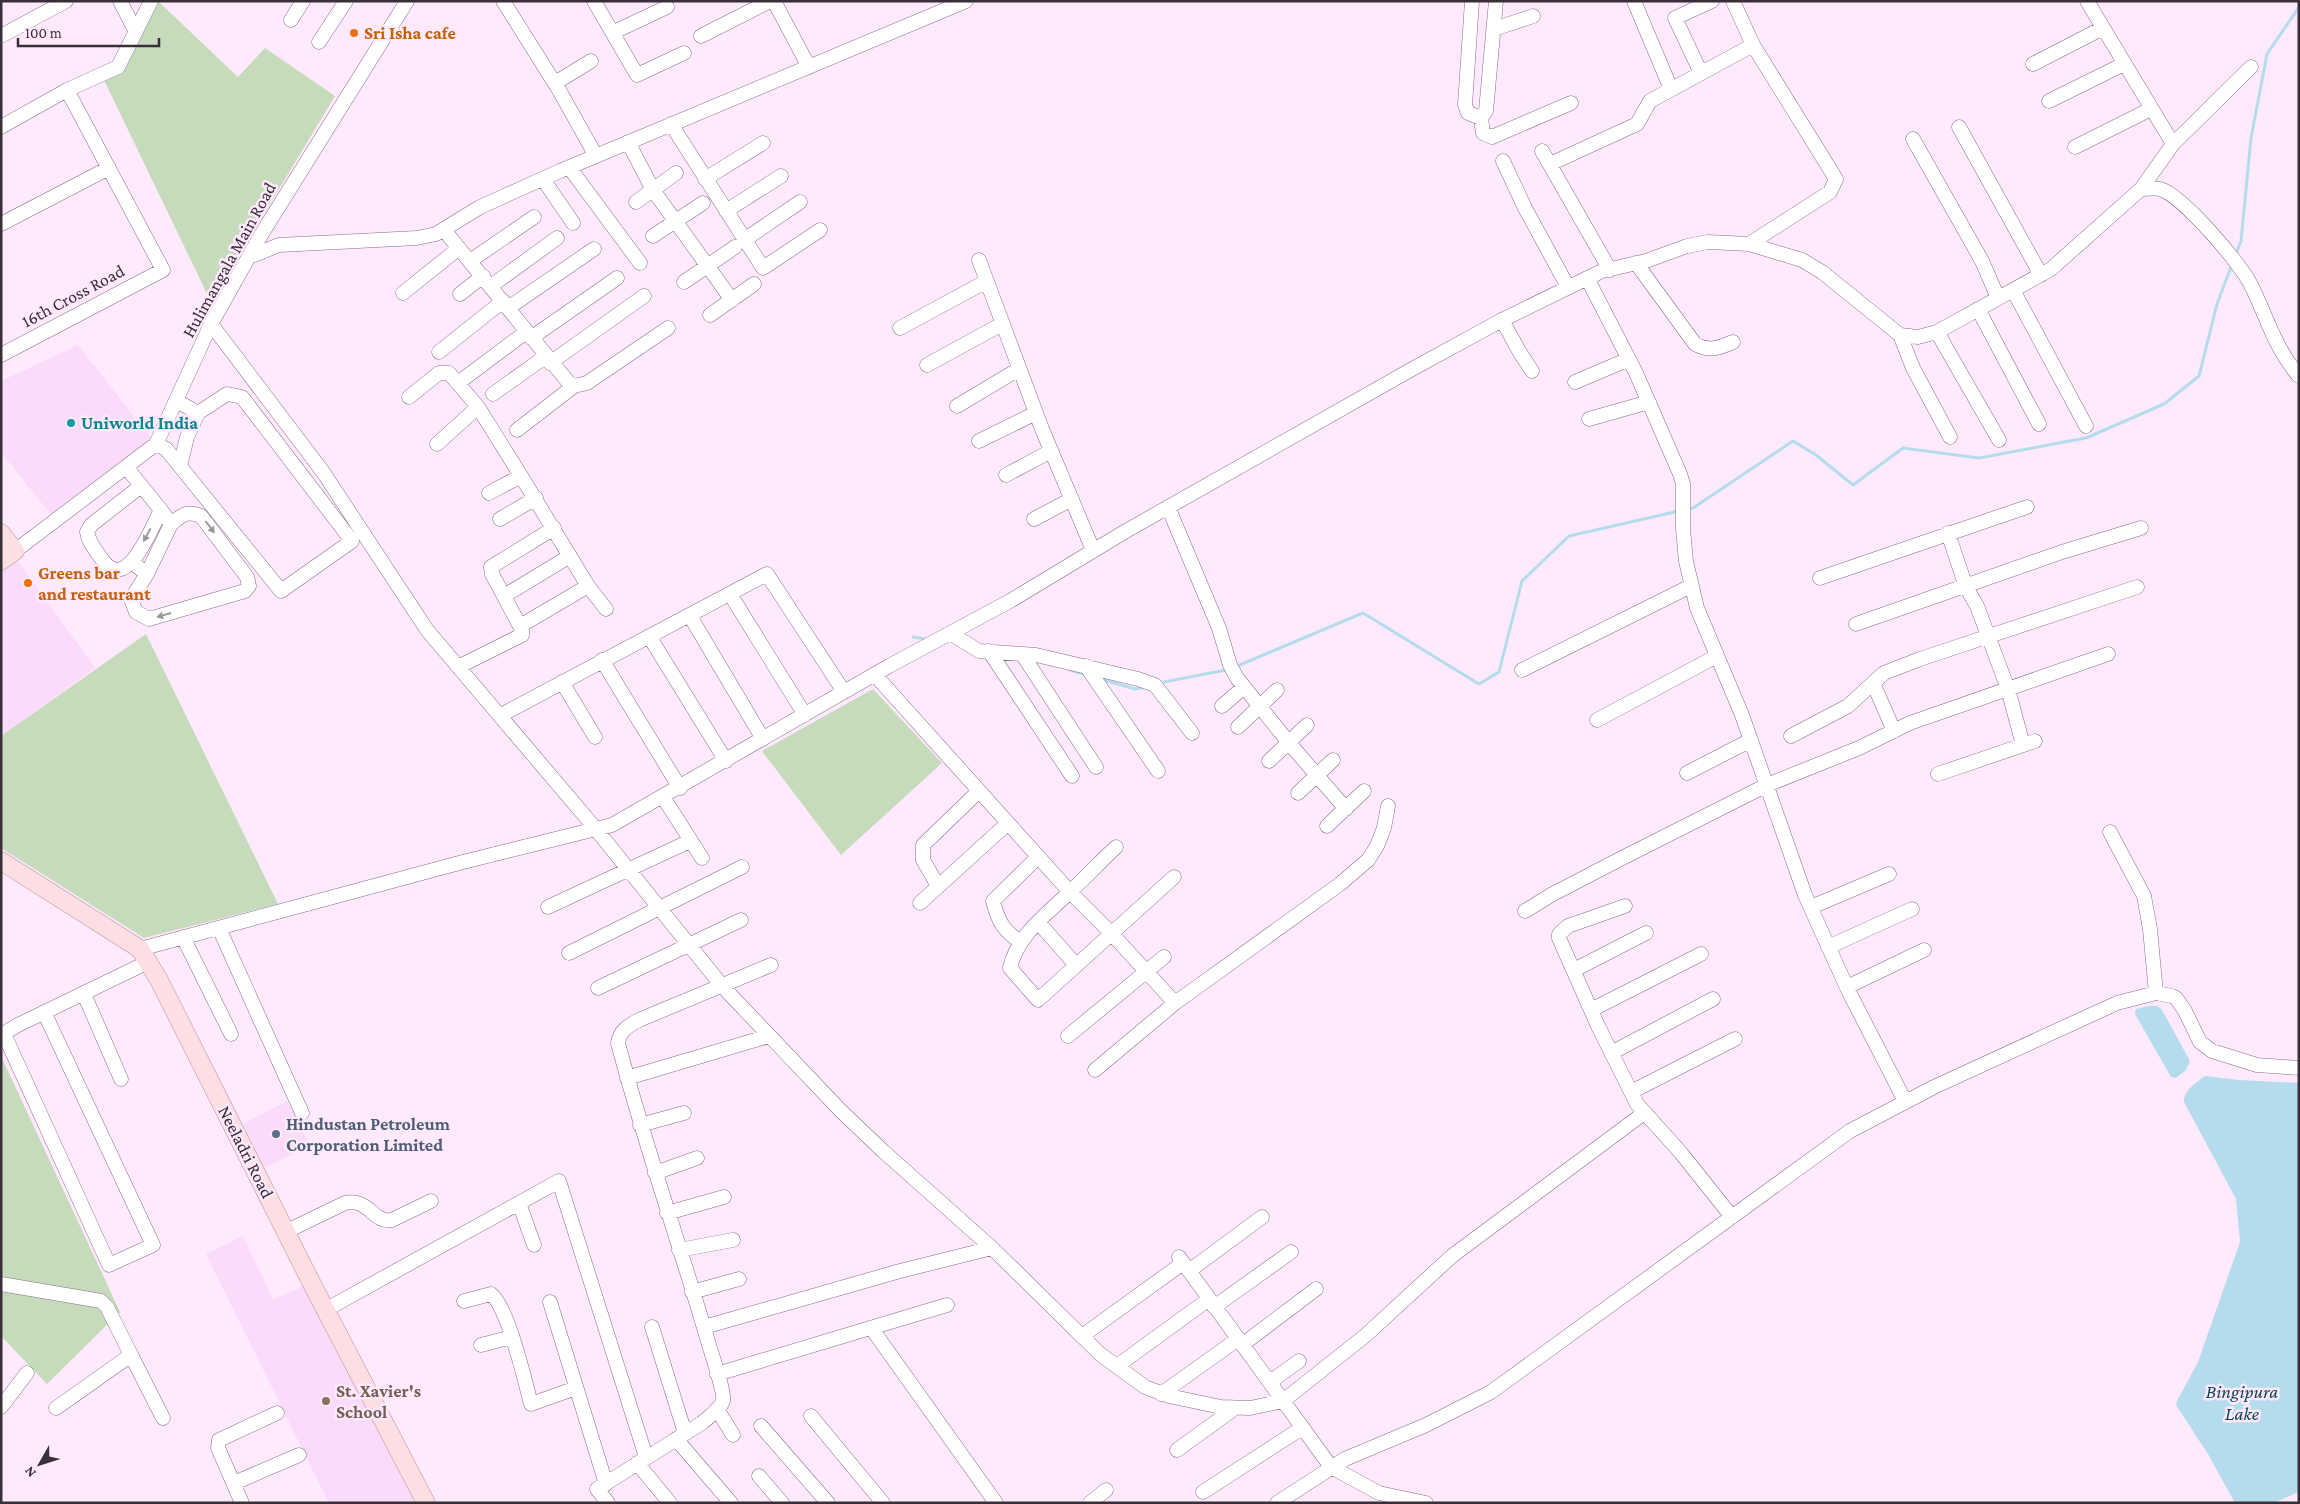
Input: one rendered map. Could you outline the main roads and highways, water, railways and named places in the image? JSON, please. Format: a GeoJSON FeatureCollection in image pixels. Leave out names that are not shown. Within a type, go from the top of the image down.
{"type":"FeatureCollection","features":[{"type":"Feature","properties":{"kind":"main road"},"geometry":{"type":"LineString","coordinates":[[1,533],[8,556]]}},
{"type":"Feature","properties":{"kind":"main road","name":"Neeladri Road"},"geometry":{"type":"LineString","coordinates":[[1,861],[144,955],[426,1503]]}},
{"type":"Feature","properties":{"kind":"water"},"geometry":{"type":"Polygon","coordinates":[[[2157,1006],[2162,1010],[2190,1061],[2186,1070],[2176,1078],[2171,1077],[2135,1014],[2136,1009],[2157,1006]]]}},
{"type":"Feature","properties":{"kind":"water","name":"Bingipura Lake"},"geometry":{"type":"Polygon","coordinates":[[[2205,1076],[2299,1083],[2299,1492],[2273,1503],[2235,1503],[2208,1454],[2176,1405],[2198,1362],[2240,1242],[2236,1199],[2184,1102],[2188,1091],[2205,1076]]]}},
{"type":"Feature","properties":{"kind":"waterway"},"geometry":{"type":"LineString","coordinates":[[2237,251],[2241,241],[2251,138],[2267,54],[2299,7]]}},
{"type":"Feature","properties":{"kind":"waterway"},"geometry":{"type":"LineString","coordinates":[[1687,509],[1693,508],[1793,441],[1816,455],[1853,485],[1903,448],[1979,458],[2086,438],[2164,404],[2199,376],[2217,304],[2231,267]]}},
{"type":"Feature","properties":{"kind":"waterway"},"geometry":{"type":"LineString","coordinates":[[1235,667],[1363,613],[1479,684],[1499,672],[1522,581],[1569,536],[1679,511]]}},
{"type":"Feature","properties":{"kind":"waterway"},"geometry":{"type":"LineString","coordinates":[[913,637],[925,639]]}},
{"type":"Feature","properties":{"kind":"waterway"},"geometry":{"type":"LineString","coordinates":[[1070,670],[1084,674]]}},
{"type":"Feature","properties":{"kind":"waterway"},"geometry":{"type":"LineString","coordinates":[[1164,682],[1226,670]]}},
{"type":"Feature","properties":{"kind":"waterway"},"geometry":{"type":"LineString","coordinates":[[1104,680],[1135,689],[1142,688]]}},
{"type":"Feature","properties":{"kind":"place","name":"Sri Isha cafe"},"geometry":{"type":"Point","coordinates":[354,33]}},
{"type":"Feature","properties":{"kind":"place","name":"Uniworld India"},"geometry":{"type":"Point","coordinates":[71,423]}},
{"type":"Feature","properties":{"kind":"place","name":"Greens bar and restaurant"},"geometry":{"type":"Point","coordinates":[28,583]}},
{"type":"Feature","properties":{"kind":"place","name":"Hindustan Petroleum Corporation Limited"},"geometry":{"type":"Point","coordinates":[276,1134]}},
{"type":"Feature","properties":{"kind":"place","name":"St. Xavier's School"},"geometry":{"type":"Point","coordinates":[326,1401]}}]}
